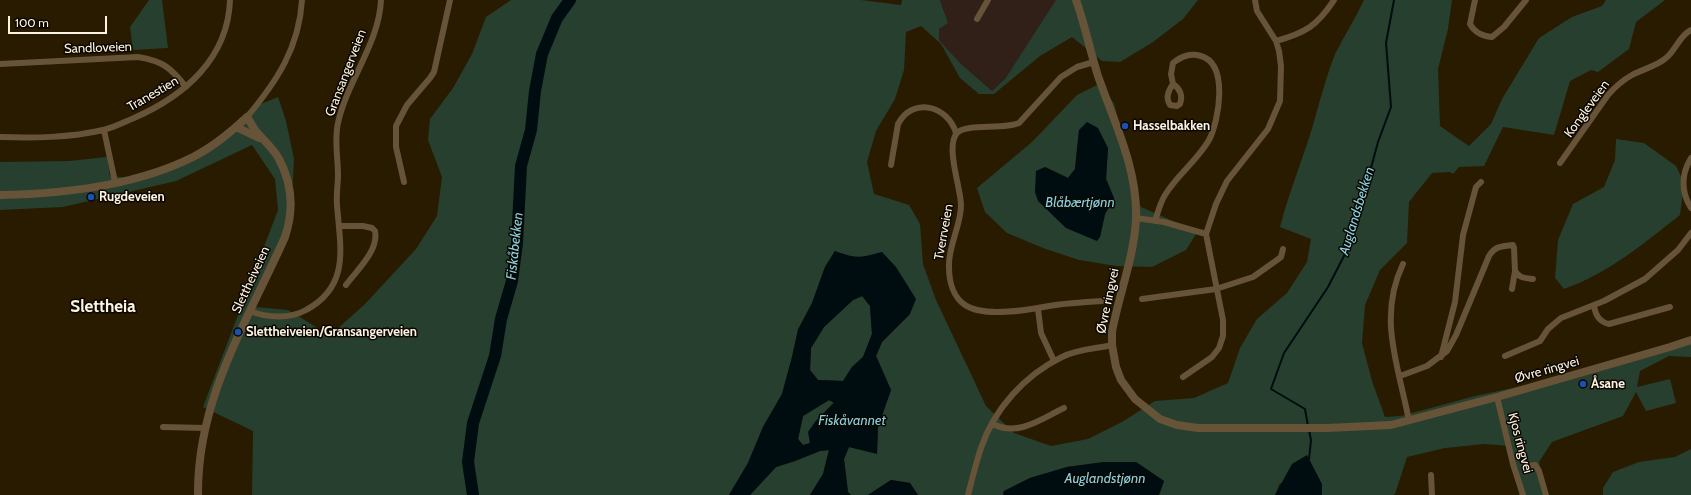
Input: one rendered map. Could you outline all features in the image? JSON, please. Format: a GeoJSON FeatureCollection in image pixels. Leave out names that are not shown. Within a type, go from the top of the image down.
{"type":"FeatureCollection","features":[{"type":"Feature","properties":{"kind":"street","name":"Tranestien"},"geometry":{"type":"LineString","coordinates":[[0,137],[57,136],[104,130],[151,110],[186,87],[209,62],[216,51],[228,17],[230,0]]}},
{"type":"Feature","properties":{"kind":"street"},"geometry":{"type":"LineString","coordinates":[[0,195],[51,192],[91,187],[115,182],[157,172],[187,160],[210,147],[247,117],[272,86],[288,56],[297,31],[302,0]]}},
{"type":"Feature","properties":{"kind":"street","name":"Gransangerveien"},"geometry":{"type":"LineString","coordinates":[[250,311],[265,315],[295,315],[310,309],[323,298],[334,283],[342,256],[337,203],[338,172],[336,147],[338,123],[376,28],[381,0]]}},
{"type":"Feature","properties":{"kind":"street"},"geometry":{"type":"LineString","coordinates":[[404,182],[396,147],[396,126],[407,105],[434,72],[450,0]]}},
{"type":"Feature","properties":{"kind":"street"},"geometry":{"type":"LineString","coordinates":[[977,19],[988,0]]}},
{"type":"Feature","properties":{"kind":"street","name":"Øvre ringvei"},"geometry":{"type":"LineString","coordinates":[[1076,0],[1094,62],[1127,157],[1133,185],[1136,218],[1132,245],[1114,319],[1112,345],[1116,367],[1127,388],[1140,405],[1160,419],[1177,425],[1198,428],[1328,428],[1380,426],[1497,397],[1691,340]]}},
{"type":"Feature","properties":{"kind":"street"},"geometry":{"type":"LineString","coordinates":[[1183,377],[1212,356],[1222,342],[1223,320],[1206,234],[1216,204],[1227,182],[1264,136],[1278,109],[1281,84],[1281,66],[1276,42],[1257,11],[1255,0]]}},
{"type":"Feature","properties":{"kind":"street"},"geometry":{"type":"LineString","coordinates":[[1276,42],[1298,34],[1313,25],[1325,14],[1334,0]]}},
{"type":"Feature","properties":{"kind":"street"},"geometry":{"type":"LineString","coordinates":[[1475,0],[1470,24],[1473,29],[1479,33],[1492,37],[1504,27],[1526,0]]}},
{"type":"Feature","properties":{"kind":"street","name":"Kongleveien"},"geometry":{"type":"LineString","coordinates":[[1560,163],[1616,86],[1632,75],[1666,59],[1680,39],[1691,30]]}},
{"type":"Feature","properties":{"kind":"street"},"geometry":{"type":"LineString","coordinates":[[1156,221],[1165,194],[1196,159],[1210,138],[1218,105],[1218,73],[1215,66],[1204,57],[1190,55],[1178,59],[1173,64],[1171,70],[1173,84]]}},
{"type":"Feature","properties":{"kind":"street","name":"Sandloveien"},"geometry":{"type":"LineString","coordinates":[[0,64],[138,57],[154,60],[166,65],[176,74],[186,87]]}},
{"type":"Feature","properties":{"kind":"street"},"geometry":{"type":"LineString","coordinates":[[891,165],[898,124],[911,110],[917,108],[929,108],[942,113],[952,123],[956,134],[961,130],[974,128],[1012,126],[1019,123],[1061,77],[1077,67],[1094,62]]}},
{"type":"Feature","properties":{"kind":"street","name":"Slettheiveien"},"geometry":{"type":"LineString","coordinates":[[198,495],[199,462],[205,428],[220,378],[285,237],[291,216],[292,205],[289,186],[278,158],[247,117]]}},
{"type":"Feature","properties":{"kind":"street","name":"Slettheiveien"},"geometry":{"type":"LineString","coordinates":[[236,127],[254,135],[266,144]]}},
{"type":"Feature","properties":{"kind":"street"},"geometry":{"type":"LineString","coordinates":[[104,130],[115,182]]}},
{"type":"Feature","properties":{"kind":"street","name":"Tverrveien"},"geometry":{"type":"LineString","coordinates":[[956,134],[954,139],[953,155],[961,205],[949,260],[950,277],[954,293],[965,306],[1001,312],[1103,301]]}},
{"type":"Feature","properties":{"kind":"street"},"geometry":{"type":"LineString","coordinates":[[1691,158],[1686,165],[1683,176],[1684,193],[1691,208]]}},
{"type":"Feature","properties":{"kind":"street"},"geometry":{"type":"LineString","coordinates":[[1441,357],[1455,302],[1463,235],[1476,188],[1481,182]]}},
{"type":"Feature","properties":{"kind":"street"},"geometry":{"type":"LineString","coordinates":[[1136,218],[1156,221],[1206,234]]}},
{"type":"Feature","properties":{"kind":"street"},"geometry":{"type":"LineString","coordinates":[[339,226],[368,226],[376,231],[373,246],[366,261],[346,285]]}},
{"type":"Feature","properties":{"kind":"street"},"geometry":{"type":"LineString","coordinates":[[1505,356],[1540,341],[1548,329],[1561,318],[1594,305],[1631,287],[1650,275],[1678,250],[1691,233]]}},
{"type":"Feature","properties":{"kind":"street"},"geometry":{"type":"LineString","coordinates":[[1400,376],[1428,366],[1441,357],[1452,344],[1482,271],[1492,251],[1500,246],[1513,245],[1514,248],[1515,272],[1512,289]]}},
{"type":"Feature","properties":{"kind":"street"},"geometry":{"type":"LineString","coordinates":[[1142,299],[1216,289],[1247,279],[1258,274],[1277,260],[1283,253],[1283,249]]}},
{"type":"Feature","properties":{"kind":"street"},"geometry":{"type":"LineString","coordinates":[[1403,264],[1392,299],[1390,323],[1394,358],[1400,376],[1409,420]]}},
{"type":"Feature","properties":{"kind":"street"},"geometry":{"type":"LineString","coordinates":[[1515,272],[1518,276],[1523,278],[1533,279]]}},
{"type":"Feature","properties":{"kind":"street"},"geometry":{"type":"LineString","coordinates":[[1594,305],[1595,311],[1600,320],[1609,324],[1670,307]]}},
{"type":"Feature","properties":{"kind":"street"},"geometry":{"type":"LineString","coordinates":[[1038,309],[1041,333],[1054,361]]}},
{"type":"Feature","properties":{"kind":"street"},"geometry":{"type":"LineString","coordinates":[[968,495],[981,448],[993,424],[1016,389],[1054,361],[1074,352],[1112,345]]}},
{"type":"Feature","properties":{"kind":"street","name":"Kjos ringvei"},"geometry":{"type":"LineString","coordinates":[[1497,397],[1505,432],[1523,495]]}},
{"type":"Feature","properties":{"kind":"street"},"geometry":{"type":"LineString","coordinates":[[993,424],[1008,429],[1021,428],[1064,408]]}},
{"type":"Feature","properties":{"kind":"street"},"geometry":{"type":"LineString","coordinates":[[163,426],[205,428]]}},
{"type":"Feature","properties":{"kind":"street","name":"Kjos ringvei"},"geometry":{"type":"LineString","coordinates":[[1528,466],[1535,465],[1539,471],[1546,495]]}},
{"type":"Feature","properties":{"kind":"street"},"geometry":{"type":"LineString","coordinates":[[1431,475],[1432,495]]}},
{"type":"Feature","properties":{"kind":"shaded area"},"geometry":{"type":"Polygon","coordinates":[[[940,0],[1056,1],[1005,79],[992,91],[960,63],[939,40],[939,29],[948,23],[940,0]]]}},
{"type":"Feature","properties":{"kind":"green space"},"geometry":{"type":"Polygon","coordinates":[[[149,0],[162,0],[168,48],[133,50],[130,27],[149,0]]]}},
{"type":"Feature","properties":{"kind":"green space"},"geometry":{"type":"Polygon","coordinates":[[[511,0],[861,0],[901,5],[902,0],[940,0],[948,23],[939,29],[939,40],[960,63],[992,91],[1005,79],[1056,0],[1198,0],[1183,19],[1153,42],[1120,62],[1102,61],[1072,37],[1040,56],[994,94],[979,94],[960,78],[941,44],[921,26],[906,32],[904,70],[895,99],[876,131],[867,162],[874,194],[909,205],[920,224],[923,264],[936,300],[986,406],[1014,433],[1051,446],[1088,439],[1122,422],[1155,401],[1194,398],[1228,383],[1240,348],[1257,319],[1287,293],[1307,262],[1311,239],[1280,227],[1335,54],[1364,0],[1452,0],[1448,29],[1438,69],[1440,126],[1469,146],[1491,124],[1502,99],[1539,38],[1572,17],[1602,6],[1606,0],[1665,0],[1636,22],[1629,49],[1598,72],[1591,70],[1570,81],[1554,135],[1503,127],[1484,166],[1459,167],[1453,174],[1450,172],[1432,173],[1409,202],[1407,243],[1380,270],[1365,305],[1362,343],[1372,381],[1385,417],[1401,416],[1475,396],[1550,380],[1691,340],[1691,357],[1669,356],[1640,371],[1637,387],[1670,379],[1676,403],[1646,411],[1636,392],[1623,416],[1552,442],[1539,462],[1547,495],[1519,495],[1517,471],[1511,446],[1484,444],[1445,448],[1407,457],[1395,494],[1393,495],[1322,495],[1322,484],[1280,483],[1275,495],[1159,495],[1164,481],[1136,462],[1104,462],[1067,467],[1030,478],[1004,491],[1003,495],[918,495],[910,483],[891,480],[868,495],[851,495],[848,492],[844,459],[849,447],[877,453],[878,427],[891,390],[876,356],[882,342],[910,314],[882,252],[869,256],[858,257],[835,251],[825,267],[812,303],[798,329],[782,394],[763,427],[748,463],[729,495],[252,495],[253,431],[203,407],[278,210],[275,179],[252,145],[176,181],[63,207],[0,210],[0,162],[69,161],[107,157],[110,176],[131,178],[203,155],[261,104],[278,97],[286,121],[294,159],[292,197],[283,235],[255,307],[288,310],[321,330],[336,330],[365,304],[416,249],[437,216],[442,177],[428,140],[430,119],[453,88],[472,54],[486,17],[511,0]]]}},
{"type":"Feature","properties":{"kind":"green space"},"geometry":{"type":"Polygon","coordinates":[[[1099,84],[1114,103],[1123,139],[1129,177],[1141,207],[1173,221],[1196,234],[1186,250],[1152,267],[1116,266],[1079,260],[1043,248],[1007,233],[985,212],[977,188],[1032,142],[1077,95],[1099,84]],[[1079,130],[1075,169],[1068,178],[1045,167],[1100,237],[1105,214],[1114,198],[1106,179],[1108,148],[1079,130]]]}},
{"type":"Feature","properties":{"kind":"green space"},"geometry":{"type":"Polygon","coordinates":[[[1616,139],[1644,143],[1676,166],[1684,183],[1680,215],[1639,247],[1611,266],[1596,275],[1564,289],[1555,278],[1558,240],[1573,204],[1604,187],[1615,160],[1616,139]]]}},
{"type":"Feature","properties":{"kind":"green space"},"geometry":{"type":"Polygon","coordinates":[[[863,296],[870,306],[872,334],[863,357],[852,367],[843,381],[818,380],[810,370],[811,348],[824,327],[853,300],[863,296]]]}},
{"type":"Feature","properties":{"kind":"green space"},"geometry":{"type":"Polygon","coordinates":[[[829,400],[834,402],[815,422],[810,443],[803,445],[798,439],[803,416],[829,400]]]}},
{"type":"Feature","properties":{"kind":"green space"},"geometry":{"type":"Polygon","coordinates":[[[1691,449],[1691,495],[1603,495],[1603,488],[1613,472],[1639,462],[1675,457],[1691,449]]]}},
{"type":"Feature","properties":{"kind":"green space"},"geometry":{"type":"Polygon","coordinates":[[[829,450],[823,474],[810,495],[750,495],[776,467],[820,451],[829,450]]]}},
{"type":"Feature","properties":{"kind":"water","name":"Blåbærtjønn"},"geometry":{"type":"Polygon","coordinates":[[[1087,122],[1098,128],[1108,148],[1106,179],[1114,198],[1105,214],[1100,237],[1097,241],[1066,228],[1038,201],[1035,192],[1036,171],[1045,167],[1068,178],[1075,169],[1079,130],[1087,122]]]}},
{"type":"Feature","properties":{"kind":"water","name":"Fiskåvannet"},"geometry":{"type":"Polygon","coordinates":[[[835,251],[858,257],[869,256],[882,252],[896,267],[916,299],[910,314],[882,342],[876,356],[891,390],[878,427],[877,454],[849,447],[844,459],[848,492],[851,495],[810,495],[823,474],[829,450],[820,451],[776,467],[750,495],[729,495],[748,463],[763,427],[782,394],[798,330],[812,303],[825,267],[835,251]],[[862,296],[853,300],[824,327],[811,348],[810,370],[818,380],[843,381],[852,367],[863,357],[872,334],[870,306],[862,296]],[[829,400],[803,416],[798,439],[803,445],[810,443],[808,432],[815,422],[834,403],[829,400]]]}},
{"type":"Feature","properties":{"kind":"water"},"geometry":{"type":"Polygon","coordinates":[[[1307,455],[1322,484],[1322,495],[1275,495],[1292,464],[1307,455]]]}},
{"type":"Feature","properties":{"kind":"water","name":"Auglandstjønn"},"geometry":{"type":"Polygon","coordinates":[[[1104,462],[1136,462],[1164,481],[1159,495],[1003,495],[1004,491],[1030,478],[1067,467],[1104,462]]]}},
{"type":"Feature","properties":{"kind":"water"},"geometry":{"type":"Polygon","coordinates":[[[891,480],[910,483],[918,495],[868,495],[891,480]]]}},
{"type":"Feature","properties":{"kind":"waterway","name":"Fiskåbekken"},"geometry":{"type":"LineString","coordinates":[[473,495],[468,462],[473,423],[495,356],[501,319],[512,281],[517,243],[521,166],[531,130],[535,91],[542,54],[557,18],[570,0]]}},
{"type":"Feature","properties":{"kind":"waterway","name":"Auglandsbekken"},"geometry":{"type":"LineString","coordinates":[[1308,426],[1305,409],[1271,389],[1284,353],[1328,287],[1345,254],[1378,142],[1391,107],[1386,43],[1394,0]]}},
{"type":"Feature","properties":{"kind":"waterway","name":"Auglandsbekken"},"geometry":{"type":"LineString","coordinates":[[1309,430],[1311,440],[1309,459]]}},
{"type":"Feature","properties":{"kind":"place","name":"Hasselbakken"},"geometry":{"type":"Point","coordinates":[1125,126]}},
{"type":"Feature","properties":{"kind":"place","name":"Rugdeveien"},"geometry":{"type":"Point","coordinates":[91,197]}},
{"type":"Feature","properties":{"kind":"place","name":"Slettheiveien/Gransangerveien"},"geometry":{"type":"Point","coordinates":[238,332]}},
{"type":"Feature","properties":{"kind":"place","name":"Åsane"},"geometry":{"type":"Point","coordinates":[1583,384]}},
{"type":"Feature","properties":{"kind":"district","name":"Slettheia"},"geometry":{"type":"Point","coordinates":[103,307]}}]}
